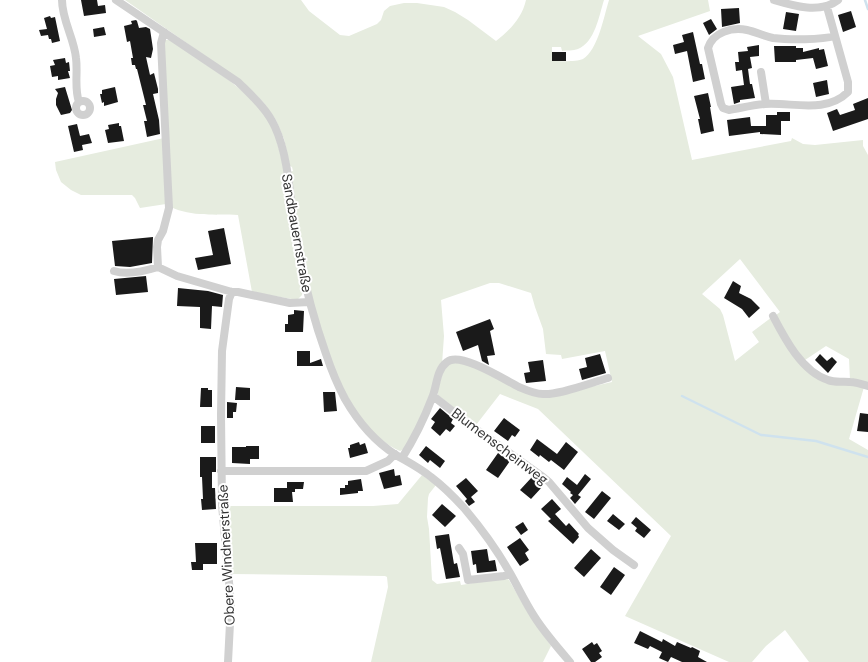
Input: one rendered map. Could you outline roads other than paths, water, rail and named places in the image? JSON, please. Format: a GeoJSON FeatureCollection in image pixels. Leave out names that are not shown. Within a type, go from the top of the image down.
{"type":"FeatureCollection","features":[{"type":"Feature","properties":{"kind":"street"},"geometry":{"type":"LineString","coordinates":[[62,0],[64,17],[77,59],[76,88],[79,102]]}},
{"type":"Feature","properties":{"kind":"street","name":"Sandbauernstraße"},"geometry":{"type":"LineString","coordinates":[[116,0],[238,82],[266,110],[275,127],[282,146],[296,234],[309,302],[329,363],[344,398],[355,416],[369,433],[394,454],[431,477],[464,508],[480,528],[510,573],[533,615],[546,634],[570,662]]}},
{"type":"Feature","properties":{"kind":"street"},"geometry":{"type":"LineString","coordinates":[[774,0],[788,4],[808,4],[827,7],[838,0]]}},
{"type":"Feature","properties":{"kind":"street"},"geometry":{"type":"LineString","coordinates":[[827,7],[848,82],[848,92],[829,103],[817,106],[766,104],[729,110],[723,108],[708,48],[712,40],[723,32],[740,29],[775,38],[824,39],[835,36]]}},
{"type":"Feature","properties":{"kind":"street"},"geometry":{"type":"LineString","coordinates":[[158,267],[158,240],[163,230],[169,208],[161,43],[164,32]]}},
{"type":"Feature","properties":{"kind":"street"},"geometry":{"type":"LineString","coordinates":[[761,72],[766,104]]}},
{"type":"Feature","properties":{"kind":"street"},"geometry":{"type":"LineString","coordinates":[[114,271],[125,272],[150,270],[158,267],[178,276],[232,292],[290,303],[309,302]]}},
{"type":"Feature","properties":{"kind":"street","name":"Obere Windnerstraße"},"geometry":{"type":"LineString","coordinates":[[228,662],[230,604],[222,505],[221,471],[222,351],[232,292]]}},
{"type":"Feature","properties":{"kind":"street"},"geometry":{"type":"LineString","coordinates":[[773,316],[792,349],[798,357],[815,373],[829,380],[850,382],[868,386]]}},
{"type":"Feature","properties":{"kind":"street"},"geometry":{"type":"LineString","coordinates":[[402,458],[410,446],[433,396],[442,367],[452,359],[465,360],[520,387],[542,394],[559,392],[608,378]]}},
{"type":"Feature","properties":{"kind":"street","name":"Blumenscheinweg"},"geometry":{"type":"LineString","coordinates":[[433,396],[549,482],[588,528],[613,550],[634,565]]}},
{"type":"Feature","properties":{"kind":"street","name":"Obere Windnerstraße"},"geometry":{"type":"LineString","coordinates":[[221,471],[366,471],[388,461],[394,454]]}},
{"type":"Feature","properties":{"kind":"street"},"geometry":{"type":"LineString","coordinates":[[459,548],[463,554],[468,580],[504,576],[510,573]]}},
{"type":"Feature","properties":{"kind":"waterway"},"geometry":{"type":"LineString","coordinates":[[865,0],[868,9]]}},
{"type":"Feature","properties":{"kind":"waterway"},"geometry":{"type":"LineString","coordinates":[[682,396],[761,435],[816,441],[868,457]]}}]}
